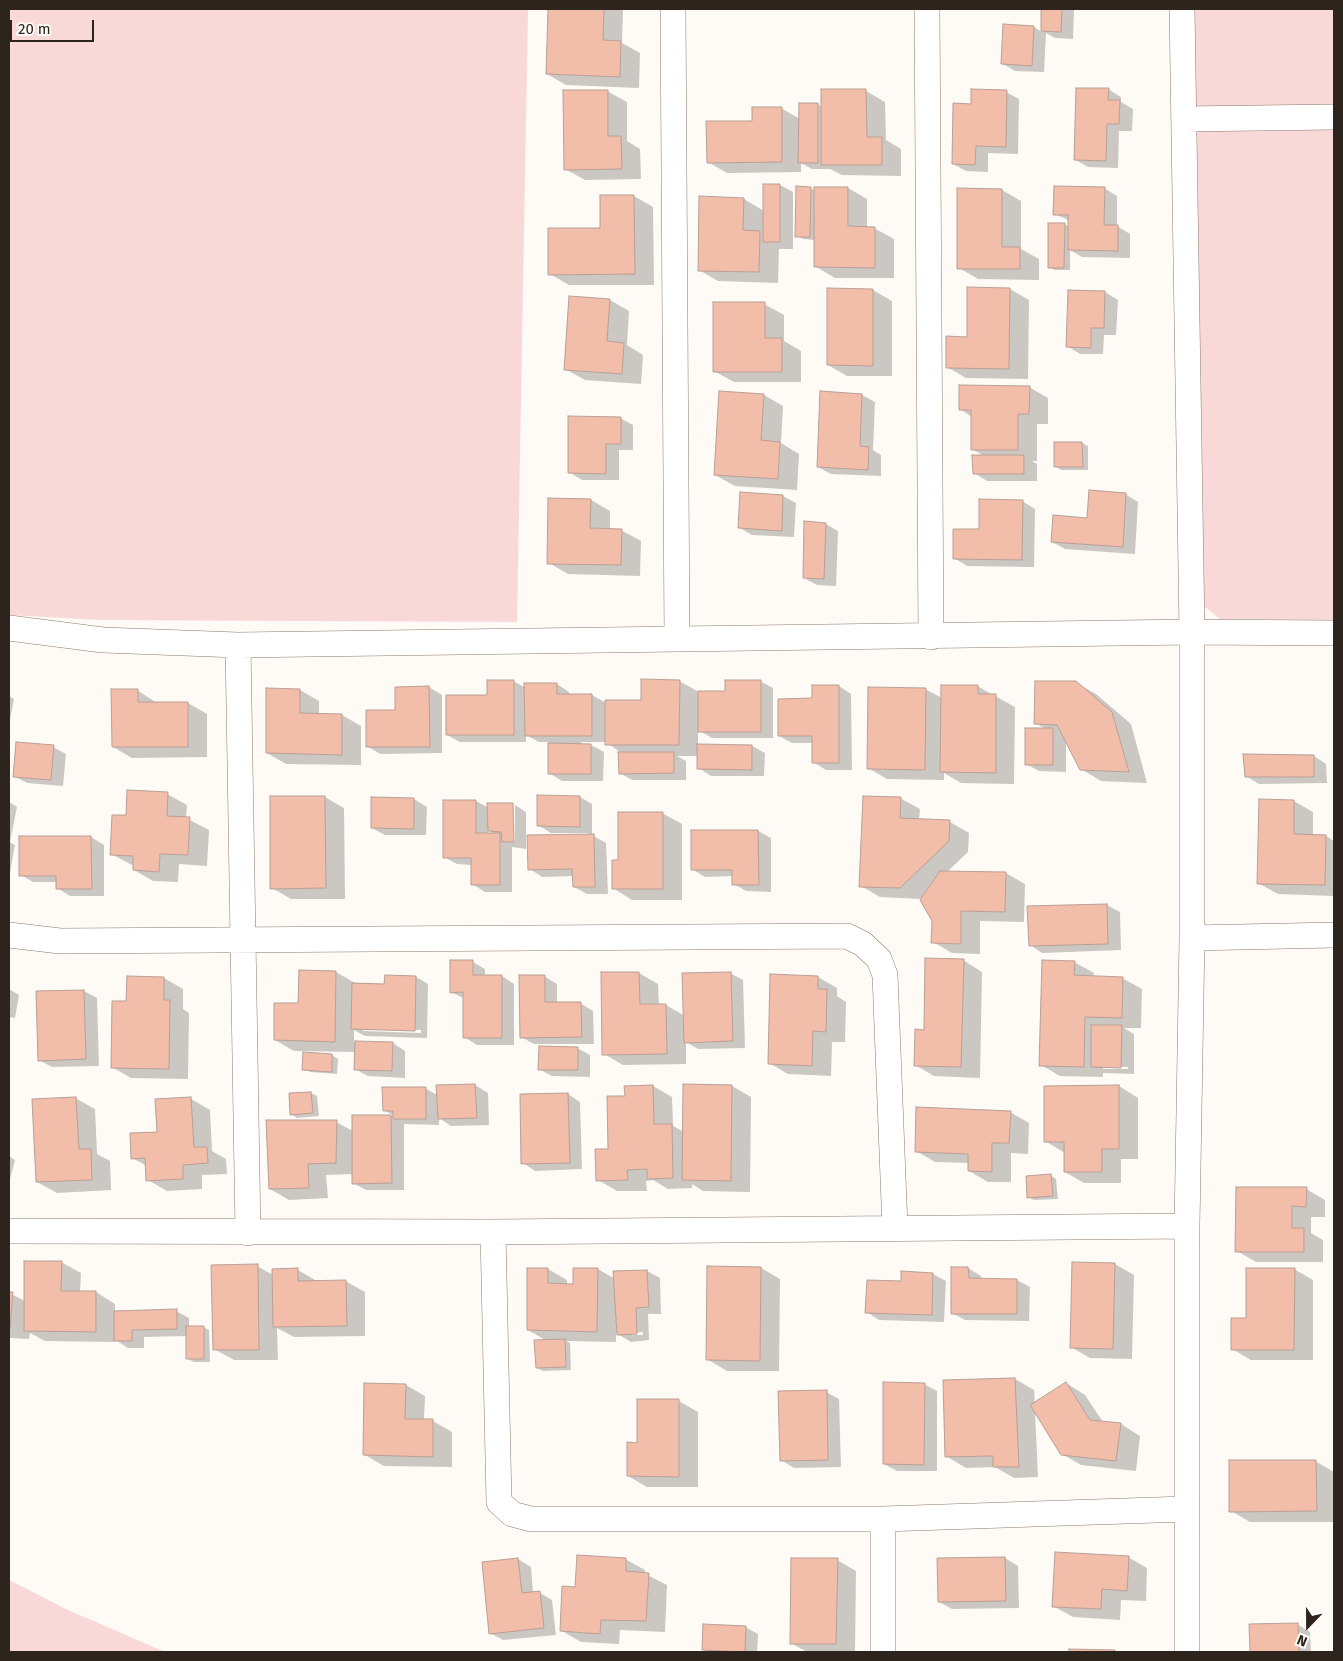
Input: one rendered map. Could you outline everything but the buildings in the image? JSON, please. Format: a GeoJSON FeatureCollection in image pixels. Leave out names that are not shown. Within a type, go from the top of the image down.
{"type":"FeatureCollection","features":[{"type":"Feature","properties":{"kind":"street"},"geometry":{"type":"LineString","coordinates":[[673,9],[677,639]]}},
{"type":"Feature","properties":{"kind":"street"},"geometry":{"type":"LineString","coordinates":[[927,9],[932,637]]}},
{"type":"Feature","properties":{"kind":"street"},"geometry":{"type":"LineString","coordinates":[[1182,9],[1192,632],[1192,938],[1187,1226],[1187,1652]]}},
{"type":"Feature","properties":{"kind":"street"},"geometry":{"type":"LineString","coordinates":[[1184,119],[1334,117]]}},
{"type":"Feature","properties":{"kind":"street"},"geometry":{"type":"LineString","coordinates":[[9,628],[104,640],[238,645],[1192,632],[1334,633]]}},
{"type":"Feature","properties":{"kind":"street"},"geometry":{"type":"LineString","coordinates":[[238,645],[248,1233]]}},
{"type":"Feature","properties":{"kind":"street"},"geometry":{"type":"LineString","coordinates":[[9,934],[60,941],[847,936],[863,944],[879,958],[885,975],[895,1228]]}},
{"type":"Feature","properties":{"kind":"street"},"geometry":{"type":"LineString","coordinates":[[1192,938],[1334,935]]}},
{"type":"Feature","properties":{"kind":"street"},"geometry":{"type":"LineString","coordinates":[[9,1231],[248,1233],[494,1232],[1187,1226]]}},
{"type":"Feature","properties":{"kind":"street"},"geometry":{"type":"LineString","coordinates":[[494,1232],[498,1502],[512,1514],[531,1519],[883,1519],[1186,1509]]}},
{"type":"Feature","properties":{"kind":"street"},"geometry":{"type":"LineString","coordinates":[[883,1519],[883,1652]]}},
{"type":"Feature","properties":{"kind":"shaded area"},"geometry":{"type":"Polygon","coordinates":[[[9,9],[528,9],[517,622],[102,620],[9,615],[9,9]]]}},
{"type":"Feature","properties":{"kind":"shaded area"},"geometry":{"type":"Polygon","coordinates":[[[1193,9],[1334,9],[1334,106],[1195,108],[1193,9]]]}},
{"type":"Feature","properties":{"kind":"shaded area"},"geometry":{"type":"Polygon","coordinates":[[[1334,126],[1334,620],[1220,619],[1200,603],[1190,128],[1334,126]]]}},
{"type":"Feature","properties":{"kind":"shaded area"},"geometry":{"type":"Polygon","coordinates":[[[9,1580],[68,1610],[165,1652],[9,1652],[9,1580]]]}}]}
